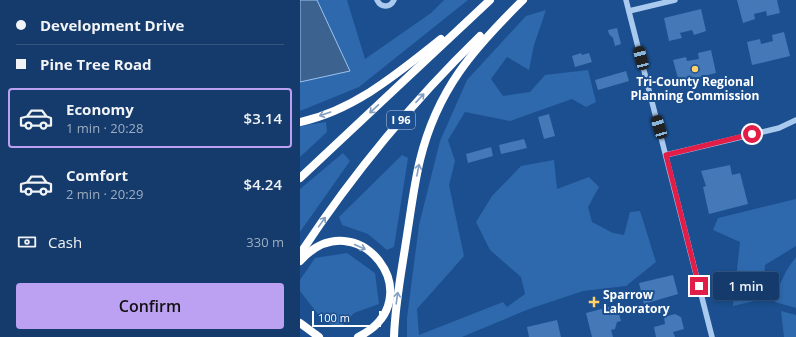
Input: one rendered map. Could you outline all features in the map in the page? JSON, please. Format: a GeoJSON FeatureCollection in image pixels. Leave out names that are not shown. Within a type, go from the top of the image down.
{"type":"FeatureCollection","features":[{"type":"Feature","properties":{"kind":"highway","name":"I 96"},"geometry":{"type":"LineString","coordinates":[[300,254],[337,201],[398,123],[453,63],[518,0]]}},
{"type":"Feature","properties":{"kind":"highway"},"geometry":{"type":"LineString","coordinates":[[394,337],[397,299],[417,173],[435,114],[457,73],[474,51],[523,0]]}},
{"type":"Feature","properties":{"kind":"highway","name":"I 96"},"geometry":{"type":"LineString","coordinates":[[300,178],[487,3]]}},
{"type":"Feature","properties":{"kind":"highway"},"geometry":{"type":"LineString","coordinates":[[300,122],[329,113],[373,91],[487,3]]}},
{"type":"Feature","properties":{"kind":"highway"},"geometry":{"type":"LineString","coordinates":[[300,261],[314,249],[335,242],[347,242],[362,246],[378,259],[384,268],[388,280],[390,294],[388,304],[377,324],[358,337]]}},
{"type":"Feature","properties":{"kind":"highway"},"geometry":{"type":"LineString","coordinates":[[300,323],[319,337]]}},
{"type":"Feature","properties":{"kind":"highway"},"geometry":{"type":"LineString","coordinates":[[300,328],[308,337]]}},
{"type":"Feature","properties":{"kind":"street"},"geometry":{"type":"LineString","coordinates":[[377,0],[380,4],[385,6],[391,4],[394,0]]}},
{"type":"Feature","properties":{"kind":"street"},"geometry":{"type":"LineString","coordinates":[[626,0],[712,337]]}},
{"type":"Feature","properties":{"kind":"street"},"geometry":{"type":"LineString","coordinates":[[629,11],[675,0]]}},
{"type":"Feature","properties":{"kind":"street"},"geometry":{"type":"LineString","coordinates":[[666,155],[779,128],[796,120]]}},
{"type":"Feature","properties":{"kind":"shaded area"},"geometry":{"type":"Polygon","coordinates":[[[300,0],[317,0],[350,71],[300,82],[300,0]]]}},
{"type":"Feature","properties":{"kind":"shaded area"},"geometry":{"type":"Polygon","coordinates":[[[317,0],[347,0],[365,59],[431,13],[444,0],[468,0],[359,87],[300,111],[300,82],[350,71],[317,0]]]}},
{"type":"Feature","properties":{"kind":"shaded area"},"geometry":{"type":"Polygon","coordinates":[[[546,10],[534,45],[529,70],[507,57],[491,79],[503,96],[530,92],[545,75],[588,70],[596,102],[586,107],[572,99],[510,121],[465,112],[448,140],[455,161],[449,185],[464,256],[417,309],[419,335],[503,302],[507,307],[525,294],[521,277],[490,250],[476,222],[492,196],[521,166],[554,160],[557,189],[589,177],[599,187],[588,207],[592,222],[613,233],[624,235],[630,212],[640,211],[656,262],[626,286],[583,291],[529,309],[462,337],[407,337],[407,318],[419,225],[440,141],[467,80],[526,16],[546,10]]]}},
{"type":"Feature","properties":{"kind":"shaded area"},"geometry":{"type":"Polygon","coordinates":[[[326,122],[327,132],[300,157],[300,126],[326,122]]]}},
{"type":"Feature","properties":{"kind":"shaded area"},"geometry":{"type":"Polygon","coordinates":[[[343,153],[350,161],[300,232],[300,189],[343,153]]]}},
{"type":"Feature","properties":{"kind":"shaded area"},"geometry":{"type":"Polygon","coordinates":[[[402,155],[408,158],[394,247],[387,250],[368,234],[342,225],[339,217],[402,155]]]}},
{"type":"Feature","properties":{"kind":"shaded area"},"geometry":{"type":"Polygon","coordinates":[[[796,199],[796,246],[765,265],[763,299],[733,306],[740,242],[713,230],[718,218],[796,199]]]}},
{"type":"Feature","properties":{"kind":"shaded area"},"geometry":{"type":"Polygon","coordinates":[[[347,253],[375,273],[379,304],[354,313],[341,327],[330,324],[317,313],[300,291],[300,280],[315,258],[347,253]]]}},
{"type":"Feature","properties":{"kind":"shaded area"},"geometry":{"type":"Polygon","coordinates":[[[796,257],[796,308],[775,302],[782,278],[796,257]]]}},
{"type":"Feature","properties":{"kind":"shaded area"},"geometry":{"type":"Polygon","coordinates":[[[781,311],[796,315],[796,337],[784,337],[781,311]]]}},
{"type":"Feature","properties":{"kind":"building"},"geometry":{"type":"Polygon","coordinates":[[[737,0],[777,0],[780,13],[767,16],[766,11],[754,14],[755,19],[743,23],[737,0]]]}},
{"type":"Feature","properties":{"kind":"building"},"geometry":{"type":"Polygon","coordinates":[[[701,9],[706,31],[694,35],[692,30],[680,33],[682,38],[669,41],[664,18],[701,9]]]}},
{"type":"Feature","properties":{"kind":"building"},"geometry":{"type":"Polygon","coordinates":[[[617,28],[621,44],[615,46],[613,38],[609,34],[608,30],[617,28]]]}},
{"type":"Feature","properties":{"kind":"building"},"geometry":{"type":"Polygon","coordinates":[[[784,32],[790,56],[752,65],[747,42],[760,39],[761,44],[773,41],[772,35],[784,32]]]}},
{"type":"Feature","properties":{"kind":"building"},"geometry":{"type":"Polygon","coordinates":[[[711,50],[716,73],[679,82],[673,60],[686,57],[687,61],[699,59],[698,53],[711,50]]]}},
{"type":"Feature","properties":{"kind":"building"},"geometry":{"type":"Polygon","coordinates":[[[581,53],[582,55],[589,53],[592,62],[575,67],[572,56],[581,53]]]}},
{"type":"Feature","properties":{"kind":"building"},"geometry":{"type":"Polygon","coordinates":[[[626,71],[629,81],[598,90],[595,80],[626,71]]]}},
{"type":"Feature","properties":{"kind":"building"},"geometry":{"type":"Polygon","coordinates":[[[549,114],[555,136],[544,139],[538,117],[549,114]]]}},
{"type":"Feature","properties":{"kind":"building"},"geometry":{"type":"Polygon","coordinates":[[[524,139],[527,148],[501,154],[499,145],[524,139]]]}},
{"type":"Feature","properties":{"kind":"building"},"geometry":{"type":"Polygon","coordinates":[[[491,147],[493,156],[468,163],[466,154],[491,147]]]}},
{"type":"Feature","properties":{"kind":"building"},"geometry":{"type":"Polygon","coordinates":[[[730,165],[732,175],[740,173],[748,204],[709,214],[703,187],[706,186],[701,171],[730,165]]]}},
{"type":"Feature","properties":{"kind":"building"},"geometry":{"type":"Polygon","coordinates":[[[673,275],[678,294],[644,304],[639,283],[673,275]]]}},
{"type":"Feature","properties":{"kind":"building"},"geometry":{"type":"Polygon","coordinates":[[[613,306],[613,308],[617,307],[621,321],[617,322],[615,329],[611,330],[613,337],[592,337],[586,313],[613,306]]]}},
{"type":"Feature","properties":{"kind":"building"},"geometry":{"type":"Polygon","coordinates":[[[675,314],[681,317],[684,329],[673,332],[675,337],[656,337],[654,327],[665,324],[664,317],[675,314]]]}},
{"type":"Feature","properties":{"kind":"building"},"geometry":{"type":"Polygon","coordinates":[[[557,320],[561,337],[529,337],[527,327],[557,320]]]}},
{"type":"Feature","properties":{"kind":"place","name":"Tri-County Regional Planning Commission"},"geometry":{"type":"Point","coordinates":[695,69]}},
{"type":"Feature","properties":{"kind":"place","name":"Sparrow Laboratory"},"geometry":{"type":"Point","coordinates":[594,302]}},
{"type":"Feature","properties":{"kind":"route"},"geometry":{"type":"LineString","coordinates":[[699,286],[666,155],[752,134]]}}]}
